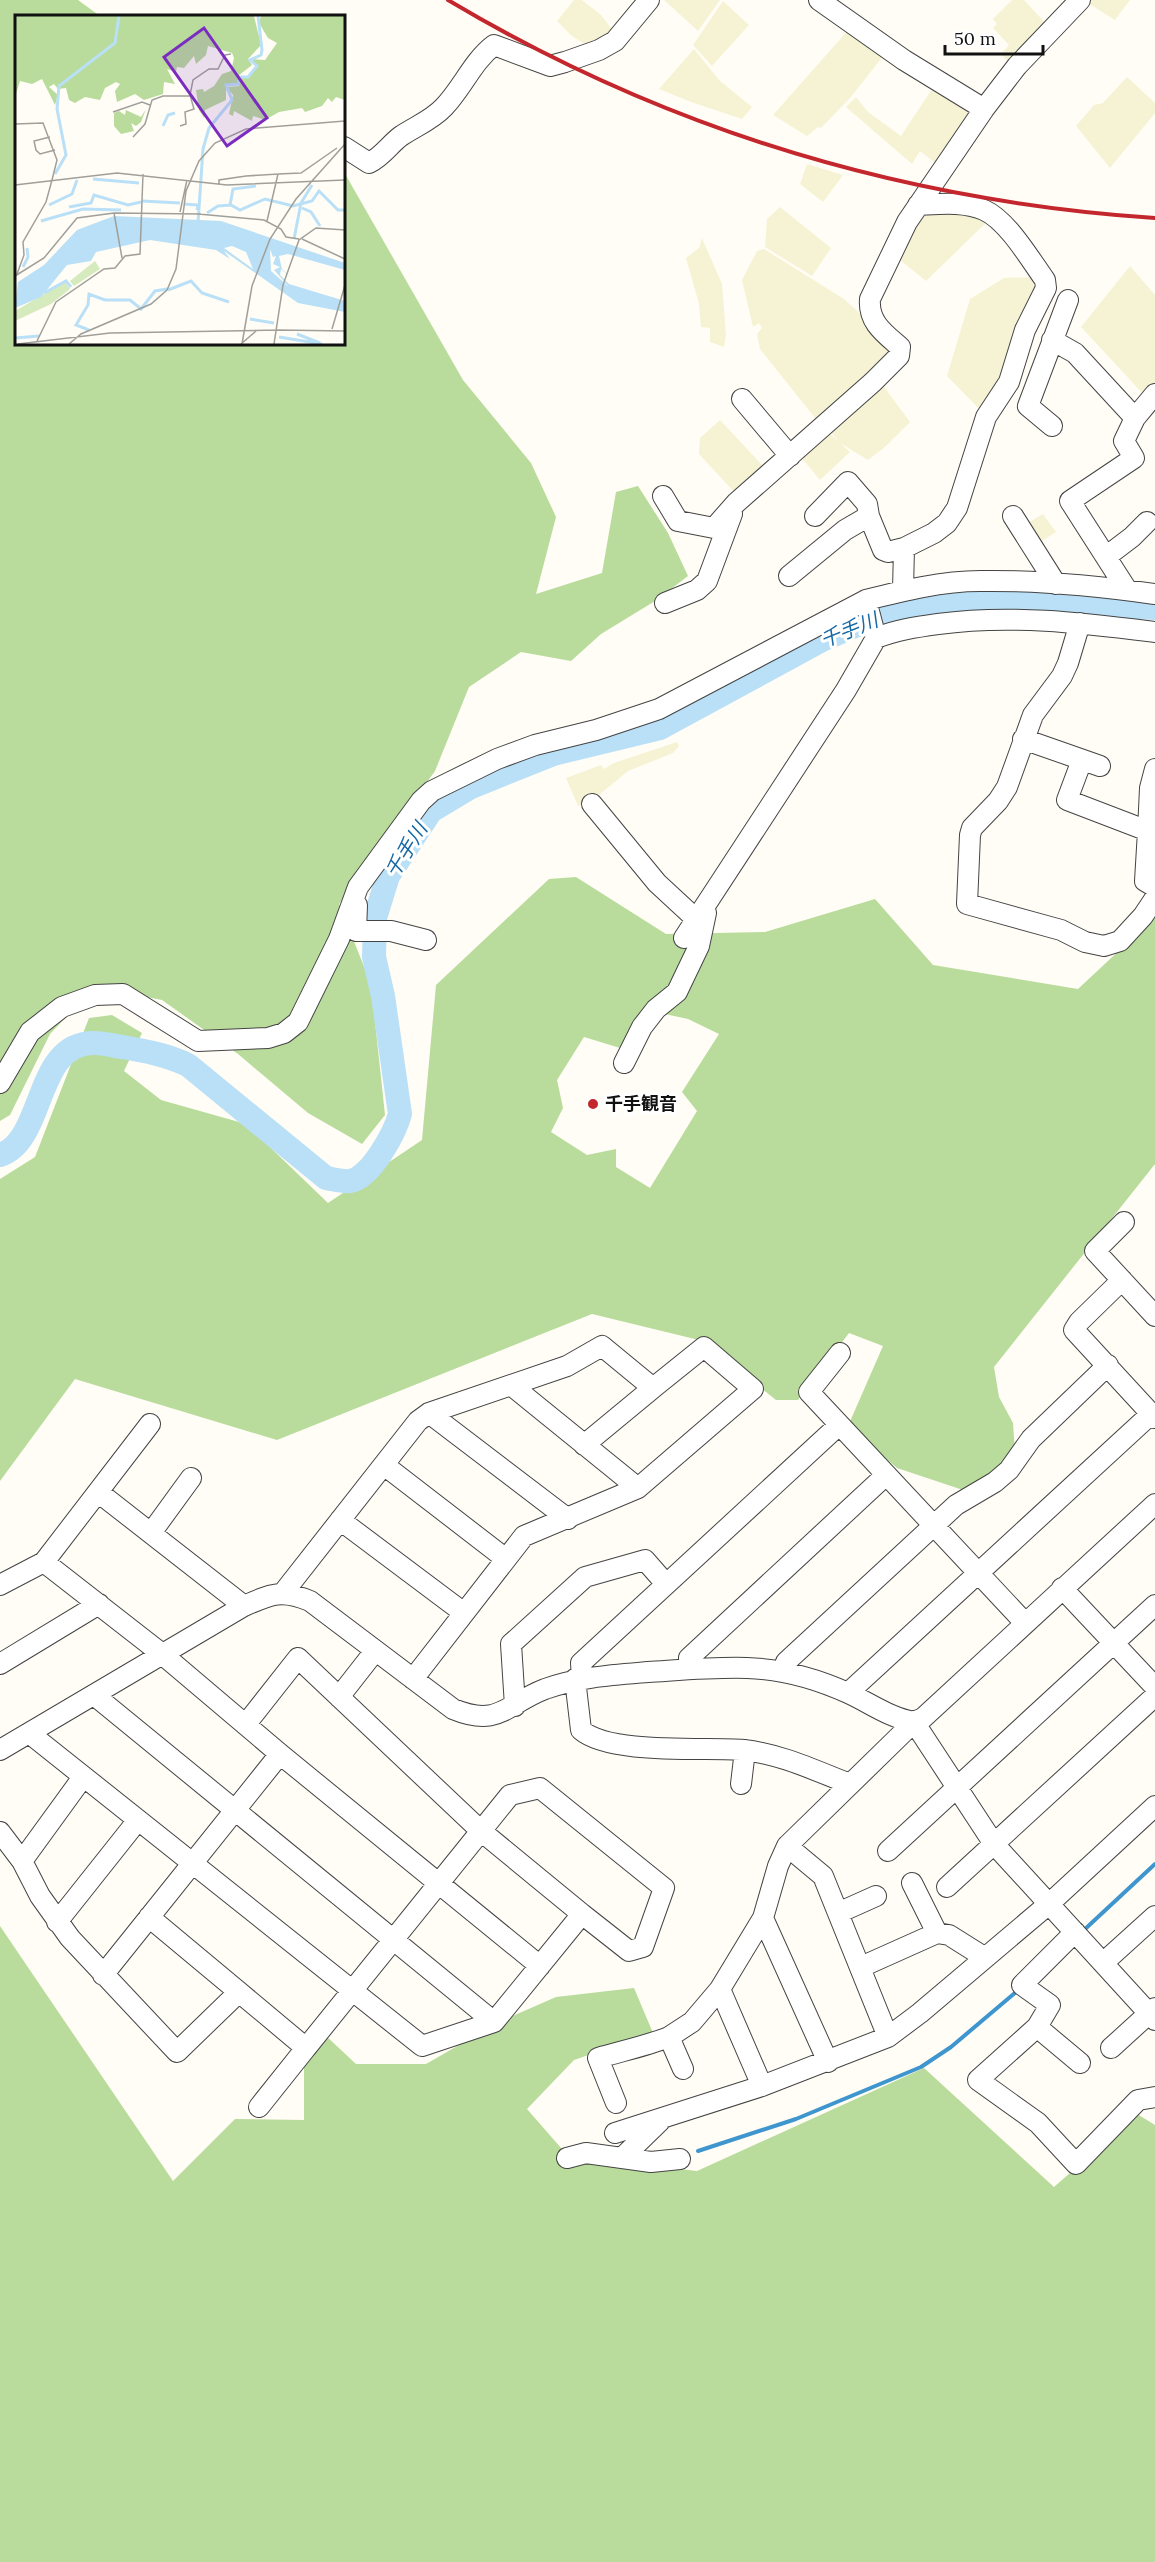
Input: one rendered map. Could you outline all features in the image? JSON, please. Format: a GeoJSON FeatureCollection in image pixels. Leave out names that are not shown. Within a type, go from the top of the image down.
{"type":"FeatureCollection","features":[{"type":"Feature","properties":{"kind":"street"},"geometry":{"type":"LineString","coordinates":[[345,148],[364,161],[375,160],[400,137],[433,117],[445,106],[483,54],[494,45],[550,66],[565,62],[599,50],[615,41],[649,0]]}},
{"type":"Feature","properties":{"kind":"street"},"geometry":{"type":"LineString","coordinates":[[819,0],[904,60],[984,109]]}},
{"type":"Feature","properties":{"kind":"street"},"geometry":{"type":"LineString","coordinates":[[663,496],[678,521],[714,528],[736,503],[899,356],[900,347],[872,320],[870,299],[907,222],[984,109],[1017,66],[1080,0]]}},
{"type":"Feature","properties":{"kind":"street"},"geometry":{"type":"LineString","coordinates":[[814,516],[848,482],[867,504],[869,516],[883,550],[888,552],[904,548],[947,524],[957,508],[986,417],[1009,381],[1025,330],[1046,288],[1045,280],[1010,232],[983,209],[951,203],[918,205]]}},
{"type":"Feature","properties":{"kind":"street"},"geometry":{"type":"LineString","coordinates":[[1052,426],[1028,405],[1068,300]]}},
{"type":"Feature","properties":{"kind":"street"},"geometry":{"type":"LineString","coordinates":[[1052,340],[1075,353],[1135,418]]}},
{"type":"Feature","properties":{"kind":"street"},"geometry":{"type":"LineString","coordinates":[[1127,590],[1070,501],[1134,458],[1124,441],[1135,418],[1155,394]]}},
{"type":"Feature","properties":{"kind":"street"},"geometry":{"type":"LineString","coordinates":[[742,399],[790,456]]}},
{"type":"Feature","properties":{"kind":"street"},"geometry":{"type":"LineString","coordinates":[[664,603],[697,590],[707,581],[736,503]]}},
{"type":"Feature","properties":{"kind":"street"},"geometry":{"type":"LineString","coordinates":[[789,576],[845,530],[869,516]]}},
{"type":"Feature","properties":{"kind":"street"},"geometry":{"type":"LineString","coordinates":[[1013,516],[1056,584]]}},
{"type":"Feature","properties":{"kind":"street"},"geometry":{"type":"LineString","coordinates":[[1107,556],[1147,522]]}},
{"type":"Feature","properties":{"kind":"street"},"geometry":{"type":"LineString","coordinates":[[903,591],[904,548]]}},
{"type":"Feature","properties":{"kind":"street"},"geometry":{"type":"LineString","coordinates":[[0,1083],[30,1032],[62,1007],[95,995],[123,994],[198,1041],[268,1038],[284,1033],[298,1022],[339,939],[358,887],[421,801],[432,791],[497,759],[535,745],[596,730],[659,709],[867,603],[903,591],[978,581],[1056,584],[1155,594]]}},
{"type":"Feature","properties":{"kind":"street"},"geometry":{"type":"LineString","coordinates":[[684,938],[846,690],[875,634],[867,603]]}},
{"type":"Feature","properties":{"kind":"street"},"geometry":{"type":"LineString","coordinates":[[875,634],[978,618],[1080,623],[1155,632]]}},
{"type":"Feature","properties":{"kind":"street"},"geometry":{"type":"LineString","coordinates":[[1080,623],[1062,676],[1033,715],[1007,787],[998,801],[972,828],[967,904],[1061,930],[1085,942],[1104,946],[1120,941],[1143,916],[1155,898]]}},
{"type":"Feature","properties":{"kind":"street"},"geometry":{"type":"LineString","coordinates":[[1023,740],[1091,763],[1067,800],[1149,831]]}},
{"type":"Feature","properties":{"kind":"street"},"geometry":{"type":"LineString","coordinates":[[1155,769],[1150,788],[1145,881],[1155,887]]}},
{"type":"Feature","properties":{"kind":"street"},"geometry":{"type":"LineString","coordinates":[[592,804],[657,883],[702,912]]}},
{"type":"Feature","properties":{"kind":"street"},"geometry":{"type":"LineString","coordinates":[[358,887],[356,931],[392,931],[426,940]]}},
{"type":"Feature","properties":{"kind":"street"},"geometry":{"type":"LineString","coordinates":[[624,1063],[642,1027],[656,1009],[677,992],[699,946],[702,912]]}},
{"type":"Feature","properties":{"kind":"street"},"geometry":{"type":"LineString","coordinates":[[1124,1222],[1095,1251],[1155,1316]]}},
{"type":"Feature","properties":{"kind":"street"},"geometry":{"type":"LineString","coordinates":[[848,1693],[1153,1416],[1074,1330],[1079,1322],[1122,1280]]}},
{"type":"Feature","properties":{"kind":"street"},"geometry":{"type":"LineString","coordinates":[[283,1593],[418,1421],[429,1413],[567,1365],[602,1346],[653,1388]]}},
{"type":"Feature","properties":{"kind":"street"},"geometry":{"type":"LineString","coordinates":[[413,1679],[524,1536],[638,1488],[753,1389],[704,1347],[584,1445]]}},
{"type":"Feature","properties":{"kind":"street"},"geometry":{"type":"LineString","coordinates":[[840,1353],[809,1392],[1025,1623]]}},
{"type":"Feature","properties":{"kind":"street"},"geometry":{"type":"LineString","coordinates":[[784,1672],[786,1662],[956,1505],[995,1482],[1009,1470],[1031,1439],[1108,1365]]}},
{"type":"Feature","properties":{"kind":"street"},"geometry":{"type":"LineString","coordinates":[[511,1385],[638,1488]]}},
{"type":"Feature","properties":{"kind":"street"},"geometry":{"type":"LineString","coordinates":[[429,1413],[567,1519]]}},
{"type":"Feature","properties":{"kind":"street"},"geometry":{"type":"LineString","coordinates":[[0,1585],[44,1562],[150,1424]]}},
{"type":"Feature","properties":{"kind":"street"},"geometry":{"type":"LineString","coordinates":[[839,1425],[581,1663],[578,1678],[581,1730],[590,1738],[650,1748],[745,1750],[780,1757],[850,1785]]}},
{"type":"Feature","properties":{"kind":"street"},"geometry":{"type":"LineString","coordinates":[[384,1465],[506,1559]]}},
{"type":"Feature","properties":{"kind":"street"},"geometry":{"type":"LineString","coordinates":[[690,1669],[689,1658],[886,1475]]}},
{"type":"Feature","properties":{"kind":"street"},"geometry":{"type":"LineString","coordinates":[[151,1533],[191,1478]]}},
{"type":"Feature","properties":{"kind":"street"},"geometry":{"type":"LineString","coordinates":[[98,1492],[244,1606]]}},
{"type":"Feature","properties":{"kind":"street"},"geometry":{"type":"LineString","coordinates":[[616,2103],[598,2058],[622,2050],[644,2047],[669,2037],[692,2022],[720,1989],[763,1918],[778,1866],[787,1846],[914,1722],[923,1718],[1155,1504]]}},
{"type":"Feature","properties":{"kind":"street"},"geometry":{"type":"LineString","coordinates":[[340,1520],[464,1613]]}},
{"type":"Feature","properties":{"kind":"street"},"geometry":{"type":"LineString","coordinates":[[515,1706],[511,1644],[585,1577],[645,1560],[666,1584]]}},
{"type":"Feature","properties":{"kind":"street"},"geometry":{"type":"LineString","coordinates":[[44,1562],[162,1654],[280,1754],[540,1966]]}},
{"type":"Feature","properties":{"kind":"street"},"geometry":{"type":"LineString","coordinates":[[1062,1588],[1155,1687]]}},
{"type":"Feature","properties":{"kind":"street"},"geometry":{"type":"LineString","coordinates":[[0,1750],[244,1606],[267,1596],[283,1593],[310,1601],[453,1709],[470,1716],[484,1717],[515,1706],[542,1690],[578,1678],[690,1669],[749,1668],[784,1672],[820,1681],[901,1720],[914,1722],[994,1844],[1153,2014],[1111,2048]]}},
{"type":"Feature","properties":{"kind":"street"},"geometry":{"type":"LineString","coordinates":[[0,1664],[99,1604]]}},
{"type":"Feature","properties":{"kind":"street"},"geometry":{"type":"LineString","coordinates":[[888,1851],[1155,1605]]}},
{"type":"Feature","properties":{"kind":"street"},"geometry":{"type":"LineString","coordinates":[[339,1697],[375,1651]]}},
{"type":"Feature","properties":{"kind":"street"},"geometry":{"type":"LineString","coordinates":[[246,1724],[298,1658],[481,1831],[629,1951],[643,1947],[664,1888],[540,1788],[510,1795],[481,1831],[439,1884],[259,2107]]}},
{"type":"Feature","properties":{"kind":"street"},"geometry":{"type":"LineString","coordinates":[[94,1695],[494,2022]]}},
{"type":"Feature","properties":{"kind":"street"},"geometry":{"type":"LineString","coordinates":[[947,1887],[1155,1696]]}},
{"type":"Feature","properties":{"kind":"street"},"geometry":{"type":"LineString","coordinates":[[28,1733],[422,2046],[494,2022],[582,1914]]}},
{"type":"Feature","properties":{"kind":"street"},"geometry":{"type":"LineString","coordinates":[[741,1784],[745,1750]]}},
{"type":"Feature","properties":{"kind":"street"},"geometry":{"type":"LineString","coordinates":[[103,1975],[280,1754]]}},
{"type":"Feature","properties":{"kind":"street"},"geometry":{"type":"LineString","coordinates":[[22,1861],[83,1777]]}},
{"type":"Feature","properties":{"kind":"street"},"geometry":{"type":"LineString","coordinates":[[615,2133],[762,2086],[888,2037],[920,2013],[1050,1903],[1155,1806]]}},
{"type":"Feature","properties":{"kind":"street"},"geometry":{"type":"LineString","coordinates":[[57,1922],[138,1820]]}},
{"type":"Feature","properties":{"kind":"street"},"geometry":{"type":"LineString","coordinates":[[0,1832],[22,1861],[57,1922],[103,1975],[177,2052],[239,1992]]}},
{"type":"Feature","properties":{"kind":"street"},"geometry":{"type":"LineString","coordinates":[[787,1846],[823,1876],[888,2037]]}},
{"type":"Feature","properties":{"kind":"street"},"geometry":{"type":"LineString","coordinates":[[912,1882],[938,1933]]}},
{"type":"Feature","properties":{"kind":"street"},"geometry":{"type":"LineString","coordinates":[[838,1912],[876,1896]]}},
{"type":"Feature","properties":{"kind":"street"},"geometry":{"type":"LineString","coordinates":[[1104,1963],[1155,1916]]}},
{"type":"Feature","properties":{"kind":"street"},"geometry":{"type":"LineString","coordinates":[[150,1917],[306,2048]]}},
{"type":"Feature","properties":{"kind":"street"},"geometry":{"type":"LineString","coordinates":[[763,1918],[828,2062]]}},
{"type":"Feature","properties":{"kind":"street"},"geometry":{"type":"LineString","coordinates":[[1075,1932],[1022,1985],[1050,2005],[1037,2028],[978,2080],[1038,2123],[1076,2164],[1138,2100],[1155,2097]]}},
{"type":"Feature","properties":{"kind":"street"},"geometry":{"type":"LineString","coordinates":[[861,1967],[938,1933],[949,1935],[984,1957]]}},
{"type":"Feature","properties":{"kind":"street"},"geometry":{"type":"LineString","coordinates":[[720,1989],[762,2086]]}},
{"type":"Feature","properties":{"kind":"street"},"geometry":{"type":"LineString","coordinates":[[1037,2028],[1080,2062]]}},
{"type":"Feature","properties":{"kind":"street"},"geometry":{"type":"LineString","coordinates":[[669,2037],[683,2070]]}},
{"type":"Feature","properties":{"kind":"street"},"geometry":{"type":"LineString","coordinates":[[623,2157],[662,2119]]}},
{"type":"Feature","properties":{"kind":"street"},"geometry":{"type":"LineString","coordinates":[[567,2158],[586,2153],[651,2162],[680,2159]]}},
{"type":"Feature","properties":{"kind":"shaded area"},"geometry":{"type":"Polygon","coordinates":[[[574,0],[582,0],[601,15],[615,33],[592,49],[572,36],[557,21],[574,0]]]}},
{"type":"Feature","properties":{"kind":"shaded area"},"geometry":{"type":"Polygon","coordinates":[[[664,0],[720,0],[698,31],[664,0]]]}},
{"type":"Feature","properties":{"kind":"shaded area"},"geometry":{"type":"Polygon","coordinates":[[[1012,0],[1024,0],[1049,27],[1012,65],[1001,54],[1009,45],[993,28],[997,24],[993,19],[1012,0]]]}},
{"type":"Feature","properties":{"kind":"shaded area"},"geometry":{"type":"Polygon","coordinates":[[[1083,0],[1130,0],[1115,20],[1083,0]]]}},
{"type":"Feature","properties":{"kind":"shaded area"},"geometry":{"type":"Polygon","coordinates":[[[723,1],[749,25],[712,66],[693,45],[723,1]]]}},
{"type":"Feature","properties":{"kind":"shaded area"},"geometry":{"type":"Polygon","coordinates":[[[851,27],[884,55],[850,98],[821,128],[818,127],[807,136],[773,115],[851,27]]]}},
{"type":"Feature","properties":{"kind":"shaded area"},"geometry":{"type":"Polygon","coordinates":[[[694,49],[720,81],[752,107],[742,119],[659,89],[694,49]]]}},
{"type":"Feature","properties":{"kind":"shaded area"},"geometry":{"type":"Polygon","coordinates":[[[1127,77],[1155,103],[1155,113],[1110,168],[1076,126],[1094,105],[1103,103],[1127,77]]]}},
{"type":"Feature","properties":{"kind":"shaded area"},"geometry":{"type":"Polygon","coordinates":[[[936,83],[979,110],[943,169],[920,151],[912,164],[846,107],[856,97],[868,112],[901,136],[936,83]]]}},
{"type":"Feature","properties":{"kind":"shaded area"},"geometry":{"type":"Polygon","coordinates":[[[807,164],[843,175],[823,202],[800,184],[807,164]]]}},
{"type":"Feature","properties":{"kind":"shaded area"},"geometry":{"type":"Polygon","coordinates":[[[943,206],[991,218],[926,281],[895,256],[915,215],[943,206]]]}},
{"type":"Feature","properties":{"kind":"shaded area"},"geometry":{"type":"Polygon","coordinates":[[[780,207],[831,248],[812,276],[765,247],[767,219],[780,207]]]}},
{"type":"Feature","properties":{"kind":"shaded area"},"geometry":{"type":"Polygon","coordinates":[[[702,238],[722,284],[726,335],[724,347],[710,342],[710,328],[701,327],[699,304],[686,258],[699,248],[702,238]]]}},
{"type":"Feature","properties":{"kind":"shaded area"},"geometry":{"type":"Polygon","coordinates":[[[764,249],[844,299],[897,347],[819,423],[760,349],[757,334],[762,328],[759,323],[753,327],[742,280],[757,251],[764,249]]]}},
{"type":"Feature","properties":{"kind":"shaded area"},"geometry":{"type":"Polygon","coordinates":[[[1130,266],[1155,295],[1155,388],[1146,397],[1081,327],[1130,266]]]}},
{"type":"Feature","properties":{"kind":"shaded area"},"geometry":{"type":"Polygon","coordinates":[[[1038,277],[1041,287],[1013,356],[985,415],[947,376],[970,299],[1004,278],[1038,277]]]}},
{"type":"Feature","properties":{"kind":"shaded area"},"geometry":{"type":"Polygon","coordinates":[[[879,380],[910,422],[868,460],[840,443],[827,427],[879,380]]]}},
{"type":"Feature","properties":{"kind":"shaded area"},"geometry":{"type":"Polygon","coordinates":[[[720,420],[764,467],[737,495],[699,454],[700,438],[720,420]]]}},
{"type":"Feature","properties":{"kind":"shaded area"},"geometry":{"type":"Polygon","coordinates":[[[826,430],[850,452],[820,480],[800,456],[826,430]]]}},
{"type":"Feature","properties":{"kind":"shaded area"},"geometry":{"type":"Polygon","coordinates":[[[1043,514],[1056,532],[1039,543],[1026,524],[1043,514]]]}},
{"type":"Feature","properties":{"kind":"shaded area"},"geometry":{"type":"Polygon","coordinates":[[[677,742],[679,746],[673,753],[628,771],[593,800],[578,806],[566,778],[601,765],[604,769],[614,763],[677,742]]]}},
{"type":"Feature","properties":{"kind":"green space"},"geometry":{"type":"Polygon","coordinates":[[[0,0],[78,0],[99,15],[15,15],[15,345],[345,345],[345,174],[463,380],[531,463],[556,517],[536,594],[602,573],[616,492],[638,486],[668,533],[688,576],[655,601],[601,634],[571,661],[521,652],[469,687],[435,771],[339,904],[371,984],[385,1115],[362,1144],[308,1113],[238,1054],[162,1000],[95,987],[50,1034],[10,1115],[0,1121],[0,0]]]}},
{"type":"Feature","properties":{"kind":"green space"},"geometry":{"type":"Polygon","coordinates":[[[576,877],[666,934],[765,932],[875,899],[933,965],[1078,989],[1155,917],[1155,1164],[994,1367],[999,1397],[1013,1423],[1015,1453],[988,1484],[966,1491],[897,1468],[848,1426],[883,1346],[849,1333],[798,1400],[776,1400],[703,1341],[592,1314],[277,1440],[75,1379],[0,1481],[0,1179],[35,1157],[89,1018],[112,1015],[142,1033],[124,1071],[161,1100],[246,1124],[328,1203],[422,1140],[436,985],[549,879],[576,877]],[[646,1010],[620,1048],[584,1037],[557,1080],[563,1108],[551,1132],[587,1155],[616,1149],[616,1167],[650,1188],[697,1111],[682,1092],[719,1034],[688,1019],[646,1010]]]}},
{"type":"Feature","properties":{"kind":"green space"},"geometry":{"type":"Polygon","coordinates":[[[0,1926],[173,2181],[235,2119],[304,2120],[304,2065],[325,2035],[356,2064],[426,2064],[501,2021],[556,1997],[634,1988],[653,2033],[574,2060],[527,2109],[568,2156],[697,2171],[924,2068],[1054,2187],[1137,2114],[1155,2125],[1155,2562],[0,2562],[0,1926]]]}},
{"type":"Feature","properties":{"kind":"waterway","name":"千手川"},"geometry":{"type":"LineString","coordinates":[[0,1155],[15,1146],[26,1131],[50,1074],[61,1058],[75,1047],[98,1043],[156,1054],[188,1065],[326,1178],[341,1181],[358,1178],[366,1172],[381,1153],[400,1114],[383,996],[374,957],[375,918],[388,876],[431,811],[471,787],[553,754],[660,728],[822,640],[876,617],[990,599],[1155,608]]}},
{"type":"Feature","properties":{"kind":"waterway"},"geometry":{"type":"LineString","coordinates":[[1084,1930],[1155,1864]]}},
{"type":"Feature","properties":{"kind":"waterway"},"geometry":{"type":"LineString","coordinates":[[698,2151],[796,2119],[921,2067],[951,2047],[1016,1992]]}},
{"type":"Feature","properties":{"kind":"railway"},"geometry":{"type":"LineString","coordinates":[[448,0],[531,46],[615,87],[701,122],[789,151],[878,176],[969,195],[1061,209],[1155,218]]}},
{"type":"Feature","properties":{"kind":"place","name":"千手観音"},"geometry":{"type":"Point","coordinates":[593,1104]}}]}
